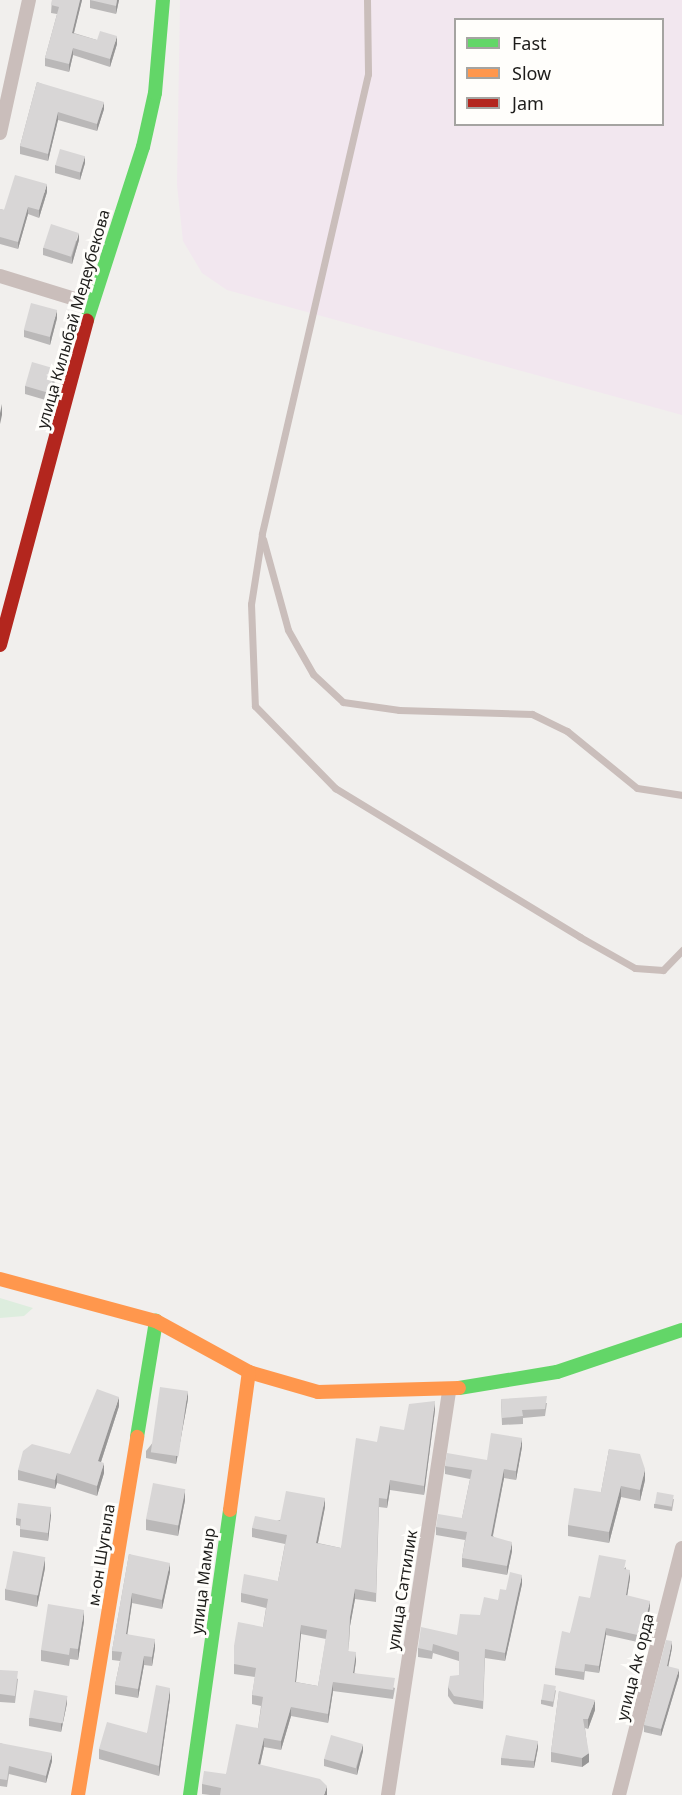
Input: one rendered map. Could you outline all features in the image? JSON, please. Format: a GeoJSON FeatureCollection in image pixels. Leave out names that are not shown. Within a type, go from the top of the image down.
{"type":"FeatureCollection","features":[{"type":"Feature","properties":{"kind":"main road","name":"улица Килыбай Медеубекова"},"geometry":{"type":"LineString","coordinates":[[0,645],[90,304],[143,147],[155,93],[163,0]]}},
{"type":"Feature","properties":{"kind":"main road"},"geometry":{"type":"LineString","coordinates":[[0,1279],[156,1321],[249,1372],[318,1392],[449,1390],[557,1372],[682,1330]]}},
{"type":"Feature","properties":{"kind":"main road","name":"м-он Шугыла"},"geometry":{"type":"LineString","coordinates":[[78,1795],[156,1321]]}},
{"type":"Feature","properties":{"kind":"main road","name":"улица Мамыр"},"geometry":{"type":"LineString","coordinates":[[190,1795],[249,1372]]}},
{"type":"Feature","properties":{"kind":"street"},"geometry":{"type":"LineString","coordinates":[[0,133],[29,0]]}},
{"type":"Feature","properties":{"kind":"street"},"geometry":{"type":"LineString","coordinates":[[0,276],[90,304]]}},
{"type":"Feature","properties":{"kind":"street","name":"улица Саттилик"},"geometry":{"type":"LineString","coordinates":[[388,1795],[449,1390]]}},
{"type":"Feature","properties":{"kind":"street","name":"улица Ак орда"},"geometry":{"type":"LineString","coordinates":[[619,1795],[682,1548]]}},
{"type":"Feature","properties":{"kind":"lane"},"geometry":{"type":"LineString","coordinates":[[366,0],[368,74],[262,534],[251,604],[255,706],[335,788],[635,968],[663,970],[682,950]]}},
{"type":"Feature","properties":{"kind":"lane"},"geometry":{"type":"LineString","coordinates":[[262,534],[271,584],[288,630],[313,674],[343,702],[399,710],[532,714],[567,731],[637,788],[682,795]]}},
{"type":"Feature","properties":{"kind":"shaded area"},"geometry":{"type":"Polygon","coordinates":[[[180,0],[682,0],[682,415],[227,290],[202,273],[183,241],[177,185],[180,0]]]}},
{"type":"Feature","properties":{"kind":"green space"},"geometry":{"type":"Polygon","coordinates":[[[0,1298],[33,1308],[24,1316],[0,1318],[0,1298]]]}},
{"type":"Feature","properties":{"kind":"building"},"geometry":{"type":"Polygon","coordinates":[[[52,0],[80,0],[72,33],[97,40],[100,31],[117,36],[110,59],[73,48],[69,64],[45,58],[59,7],[51,5],[52,0]]]}},
{"type":"Feature","properties":{"kind":"building"},"geometry":{"type":"Polygon","coordinates":[[[90,0],[117,0],[116,6],[90,0]]]}},
{"type":"Feature","properties":{"kind":"building"},"geometry":{"type":"Polygon","coordinates":[[[37,82],[104,102],[97,124],[58,112],[48,154],[20,146],[37,82]]]}},
{"type":"Feature","properties":{"kind":"building"},"geometry":{"type":"Polygon","coordinates":[[[60,149],[85,156],[80,173],[55,165],[60,149]]]}},
{"type":"Feature","properties":{"kind":"building"},"geometry":{"type":"Polygon","coordinates":[[[15,175],[47,184],[39,210],[28,207],[18,242],[0,237],[0,209],[4,210],[15,175]]]}},
{"type":"Feature","properties":{"kind":"building"},"geometry":{"type":"Polygon","coordinates":[[[51,224],[79,233],[71,257],[43,248],[51,224]]]}},
{"type":"Feature","properties":{"kind":"building"},"geometry":{"type":"Polygon","coordinates":[[[31,303],[57,310],[50,337],[24,330],[31,303]]]}},
{"type":"Feature","properties":{"kind":"building"},"geometry":{"type":"Polygon","coordinates":[[[32,362],[56,369],[49,393],[25,386],[32,362]]]}},
{"type":"Feature","properties":{"kind":"building"},"geometry":{"type":"Polygon","coordinates":[[[160,1387],[188,1391],[179,1456],[151,1452],[160,1387]]]}},
{"type":"Feature","properties":{"kind":"building"},"geometry":{"type":"Polygon","coordinates":[[[97,1389],[119,1397],[98,1461],[104,1463],[97,1486],[57,1473],[55,1480],[18,1470],[23,1451],[32,1444],[70,1454],[97,1389]]]}},
{"type":"Feature","properties":{"kind":"building"},"geometry":{"type":"Polygon","coordinates":[[[547,1396],[545,1409],[522,1410],[523,1416],[502,1418],[501,1399],[547,1396]]]}},
{"type":"Feature","properties":{"kind":"building"},"geometry":{"type":"Polygon","coordinates":[[[435,1401],[424,1486],[390,1480],[387,1499],[379,1498],[376,1593],[355,1589],[350,1617],[348,1651],[356,1652],[353,1673],[395,1678],[393,1690],[333,1682],[328,1714],[291,1707],[281,1741],[264,1738],[258,1764],[320,1779],[327,1786],[324,1795],[220,1795],[221,1788],[202,1784],[204,1771],[226,1774],[236,1724],[258,1728],[263,1697],[252,1695],[256,1668],[234,1664],[238,1622],[263,1627],[268,1599],[241,1593],[244,1574],[278,1581],[287,1535],[252,1528],[255,1516],[280,1521],[286,1491],[325,1498],[316,1543],[341,1548],[356,1438],[377,1442],[380,1426],[404,1430],[409,1404],[435,1401]],[[301,1625],[295,1682],[318,1686],[327,1630],[301,1625]]]}},
{"type":"Feature","properties":{"kind":"building"},"geometry":{"type":"Polygon","coordinates":[[[491,1433],[522,1438],[516,1471],[504,1469],[491,1536],[512,1542],[507,1566],[462,1558],[467,1532],[436,1527],[438,1514],[462,1518],[472,1470],[445,1466],[447,1453],[487,1460],[491,1433]]]}},
{"type":"Feature","properties":{"kind":"building"},"geometry":{"type":"Polygon","coordinates":[[[609,1449],[640,1454],[645,1469],[640,1490],[621,1486],[609,1532],[568,1525],[574,1488],[601,1492],[609,1449]]]}},
{"type":"Feature","properties":{"kind":"building"},"geometry":{"type":"Polygon","coordinates":[[[153,1483],[185,1489],[178,1526],[146,1519],[153,1483]]]}},
{"type":"Feature","properties":{"kind":"building"},"geometry":{"type":"Polygon","coordinates":[[[657,1492],[674,1495],[672,1507],[655,1504],[657,1492]]]}},
{"type":"Feature","properties":{"kind":"building"},"geometry":{"type":"Polygon","coordinates":[[[18,1503],[51,1507],[48,1533],[20,1529],[21,1519],[16,1518],[18,1503]]]}},
{"type":"Feature","properties":{"kind":"building"},"geometry":{"type":"Polygon","coordinates":[[[13,1551],[45,1557],[38,1596],[6,1589],[13,1551]]]}},
{"type":"Feature","properties":{"kind":"building"},"geometry":{"type":"Polygon","coordinates":[[[129,1554],[170,1563],[162,1600],[132,1593],[126,1634],[155,1639],[152,1657],[144,1656],[138,1689],[115,1685],[122,1652],[112,1651],[129,1554]]]}},
{"type":"Feature","properties":{"kind":"building"},"geometry":{"type":"Polygon","coordinates":[[[599,1555],[626,1560],[624,1569],[630,1570],[626,1595],[650,1601],[642,1636],[606,1628],[599,1666],[585,1664],[584,1672],[555,1668],[562,1631],[570,1633],[579,1596],[590,1598],[599,1555]]]}},
{"type":"Feature","properties":{"kind":"building"},"geometry":{"type":"Polygon","coordinates":[[[510,1572],[522,1575],[505,1653],[485,1649],[483,1701],[454,1696],[448,1687],[450,1676],[459,1675],[459,1652],[433,1644],[432,1651],[418,1648],[421,1627],[457,1635],[460,1614],[480,1615],[484,1597],[498,1600],[500,1589],[506,1590],[510,1572]]]}},
{"type":"Feature","properties":{"kind":"building"},"geometry":{"type":"Polygon","coordinates":[[[48,1604],[84,1610],[78,1649],[70,1648],[69,1655],[41,1650],[48,1604]]]}},
{"type":"Feature","properties":{"kind":"building"},"geometry":{"type":"Polygon","coordinates":[[[666,1640],[672,1641],[667,1666],[679,1669],[661,1729],[644,1725],[666,1640]]]}},
{"type":"Feature","properties":{"kind":"building"},"geometry":{"type":"Polygon","coordinates":[[[0,1670],[18,1671],[15,1696],[0,1694],[0,1670]]]}},
{"type":"Feature","properties":{"kind":"building"},"geometry":{"type":"Polygon","coordinates":[[[544,1684],[556,1686],[553,1702],[541,1700],[544,1684]]]}},
{"type":"Feature","properties":{"kind":"building"},"geometry":{"type":"Polygon","coordinates":[[[156,1685],[170,1688],[159,1766],[99,1749],[107,1722],[147,1733],[156,1685]]]}},
{"type":"Feature","properties":{"kind":"building"},"geometry":{"type":"Polygon","coordinates":[[[34,1690],[67,1696],[63,1723],[29,1718],[34,1690]]]}},
{"type":"Feature","properties":{"kind":"building"},"geometry":{"type":"Polygon","coordinates":[[[559,1691],[595,1700],[588,1719],[583,1719],[589,1753],[582,1758],[551,1752],[559,1691]]]}},
{"type":"Feature","properties":{"kind":"building"},"geometry":{"type":"Polygon","coordinates":[[[331,1735],[363,1744],[356,1768],[324,1759],[331,1735]]]}},
{"type":"Feature","properties":{"kind":"building"},"geometry":{"type":"Polygon","coordinates":[[[506,1735],[538,1741],[534,1761],[501,1758],[506,1735]]]}},
{"type":"Feature","properties":{"kind":"building"},"geometry":{"type":"Polygon","coordinates":[[[0,1743],[52,1753],[46,1776],[9,1766],[7,1780],[0,1779],[0,1743]]]}},
{"type":"Feature","properties":{"kind":"traffic: fast"},"geometry":{"type":"LineString","coordinates":[[87,320],[143,147],[155,93],[163,0]]}},
{"type":"Feature","properties":{"kind":"traffic: fast"},"geometry":{"type":"LineString","coordinates":[[137,1437],[156,1321]]}},
{"type":"Feature","properties":{"kind":"traffic: fast"},"geometry":{"type":"LineString","coordinates":[[459,1388],[557,1372],[682,1330]]}},
{"type":"Feature","properties":{"kind":"traffic: fast"},"geometry":{"type":"LineString","coordinates":[[190,1795],[230,1510]]}},
{"type":"Feature","properties":{"kind":"traffic: slow"},"geometry":{"type":"LineString","coordinates":[[0,1279],[156,1321],[249,1372],[318,1392],[459,1388]]}},
{"type":"Feature","properties":{"kind":"traffic: slow"},"geometry":{"type":"LineString","coordinates":[[230,1510],[249,1372]]}},
{"type":"Feature","properties":{"kind":"traffic: slow"},"geometry":{"type":"LineString","coordinates":[[78,1795],[137,1437]]}},
{"type":"Feature","properties":{"kind":"traffic: jam"},"geometry":{"type":"LineString","coordinates":[[0,645],[87,320]]}}]}
